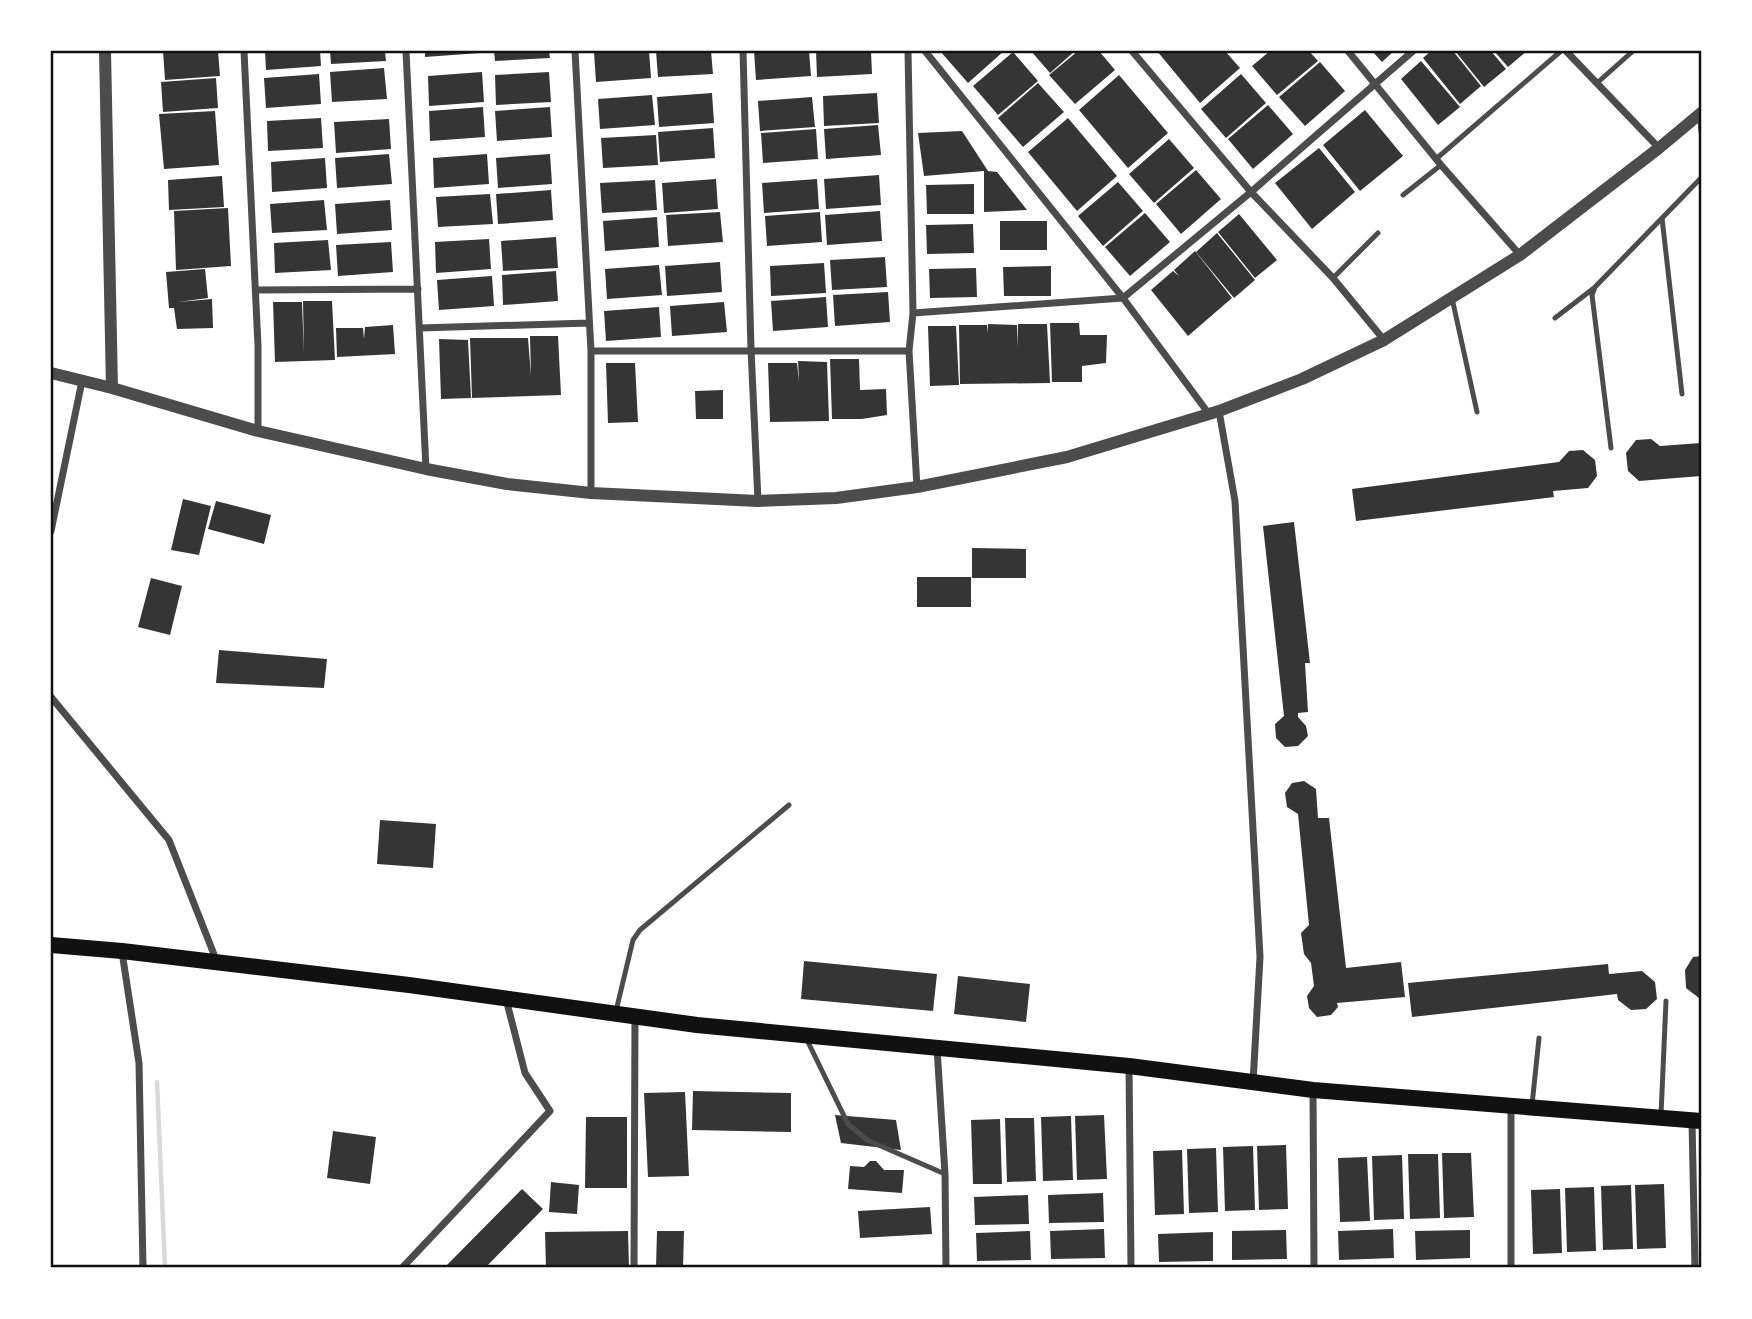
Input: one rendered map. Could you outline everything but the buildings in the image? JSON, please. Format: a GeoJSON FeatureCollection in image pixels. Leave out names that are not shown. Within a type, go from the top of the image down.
{"type":"FeatureCollection","features":[{"type":"Feature","properties":{"kind":"main road"},"geometry":{"type":"LineString","coordinates":[[51,945],[217,962],[635,1017],[1129,1066],[1313,1090],[1697,1121]]}},
{"type":"Feature","properties":{"kind":"street"},"geometry":{"type":"LineString","coordinates":[[105,51],[112,388]]}},
{"type":"Feature","properties":{"kind":"street"},"geometry":{"type":"LineString","coordinates":[[244,51],[256,290],[258,431]]}},
{"type":"Feature","properties":{"kind":"street"},"geometry":{"type":"LineString","coordinates":[[406,51],[426,469]]}},
{"type":"Feature","properties":{"kind":"street"},"geometry":{"type":"LineString","coordinates":[[575,51],[591,351],[592,493]]}},
{"type":"Feature","properties":{"kind":"street"},"geometry":{"type":"LineString","coordinates":[[743,51],[758,501]]}},
{"type":"Feature","properties":{"kind":"street"},"geometry":{"type":"LineString","coordinates":[[908,51],[913,313],[909,351],[917,487]]}},
{"type":"Feature","properties":{"kind":"street"},"geometry":{"type":"LineString","coordinates":[[925,51],[1214,412],[1235,500],[1260,957],[1253,1083]]}},
{"type":"Feature","properties":{"kind":"street"},"geometry":{"type":"LineString","coordinates":[[1132,51],[1251,192],[1333,278],[1384,340]]}},
{"type":"Feature","properties":{"kind":"street"},"geometry":{"type":"LineString","coordinates":[[1348,51],[1520,255]]}},
{"type":"Feature","properties":{"kind":"street"},"geometry":{"type":"LineString","coordinates":[[913,313],[1123,298],[1251,192],[1413,51]]}},
{"type":"Feature","properties":{"kind":"street"},"geometry":{"type":"LineString","coordinates":[[1564,51],[1660,148]]}},
{"type":"Feature","properties":{"kind":"street"},"geometry":{"type":"LineString","coordinates":[[51,373],[258,431],[426,469],[507,484],[592,493],[758,501],[836,498],[917,487],[1067,457],[1214,412],[1302,379],[1384,340],[1520,255],[1701,114]]}},
{"type":"Feature","properties":{"kind":"street"},"geometry":{"type":"LineString","coordinates":[[256,290],[418,289]]}},
{"type":"Feature","properties":{"kind":"street"},"geometry":{"type":"LineString","coordinates":[[420,328],[589,323]]}},
{"type":"Feature","properties":{"kind":"street"},"geometry":{"type":"LineString","coordinates":[[591,351],[909,351]]}},
{"type":"Feature","properties":{"kind":"street"},"geometry":{"type":"LineString","coordinates":[[51,531],[82,381]]}},
{"type":"Feature","properties":{"kind":"street"},"geometry":{"type":"LineString","coordinates":[[51,697],[169,840],[217,962]]}},
{"type":"Feature","properties":{"kind":"street"},"geometry":{"type":"LineString","coordinates":[[122,951],[139,1063],[143,1268]]}},
{"type":"Feature","properties":{"kind":"street"},"geometry":{"type":"LineString","coordinates":[[402,1268],[550,1111],[525,1073],[506,999]]}},
{"type":"Feature","properties":{"kind":"street"},"geometry":{"type":"LineString","coordinates":[[635,1017],[635,1268]]}},
{"type":"Feature","properties":{"kind":"street"},"geometry":{"type":"LineString","coordinates":[[937,1048],[946,1268]]}},
{"type":"Feature","properties":{"kind":"street"},"geometry":{"type":"LineString","coordinates":[[1129,1066],[1130,1268]]}},
{"type":"Feature","properties":{"kind":"street"},"geometry":{"type":"LineString","coordinates":[[1313,1090],[1314,1268]]}},
{"type":"Feature","properties":{"kind":"street"},"geometry":{"type":"LineString","coordinates":[[1511,1106],[1511,1268]]}},
{"type":"Feature","properties":{"kind":"street"},"geometry":{"type":"LineString","coordinates":[[1695,1268],[1697,1121]]}},
{"type":"Feature","properties":{"kind":"lane"},"geometry":{"type":"LineString","coordinates":[[1403,195],[1564,51]]}},
{"type":"Feature","properties":{"kind":"lane"},"geometry":{"type":"LineString","coordinates":[[1597,83],[1633,51]]}},
{"type":"Feature","properties":{"kind":"lane"},"geometry":{"type":"LineString","coordinates":[[1701,114],[1701,132]]}},
{"type":"Feature","properties":{"kind":"lane"},"geometry":{"type":"LineString","coordinates":[[1555,318],[1595,287],[1701,178]]}},
{"type":"Feature","properties":{"kind":"lane"},"geometry":{"type":"LineString","coordinates":[[1662,218],[1682,394]]}},
{"type":"Feature","properties":{"kind":"lane"},"geometry":{"type":"LineString","coordinates":[[1333,278],[1378,233]]}},
{"type":"Feature","properties":{"kind":"lane"},"geometry":{"type":"LineString","coordinates":[[1595,287],[1592,295],[1611,449]]}},
{"type":"Feature","properties":{"kind":"lane"},"geometry":{"type":"LineString","coordinates":[[1452,298],[1477,412]]}},
{"type":"Feature","properties":{"kind":"lane"},"geometry":{"type":"LineString","coordinates":[[616,1014],[634,940],[639,930],[789,805]]}},
{"type":"Feature","properties":{"kind":"lane"},"geometry":{"type":"LineString","coordinates":[[1661,1118],[1666,1000]]}},
{"type":"Feature","properties":{"kind":"lane"},"geometry":{"type":"LineString","coordinates":[[804,1035],[848,1124],[879,1146],[944,1174]]}},
{"type":"Feature","properties":{"kind":"lane"},"geometry":{"type":"LineString","coordinates":[[1532,1108],[1539,1038]]}},
{"type":"Feature","properties":{"kind":"waterway"},"geometry":{"type":"LineString","coordinates":[[157,1082],[165,1268]]}}]}
